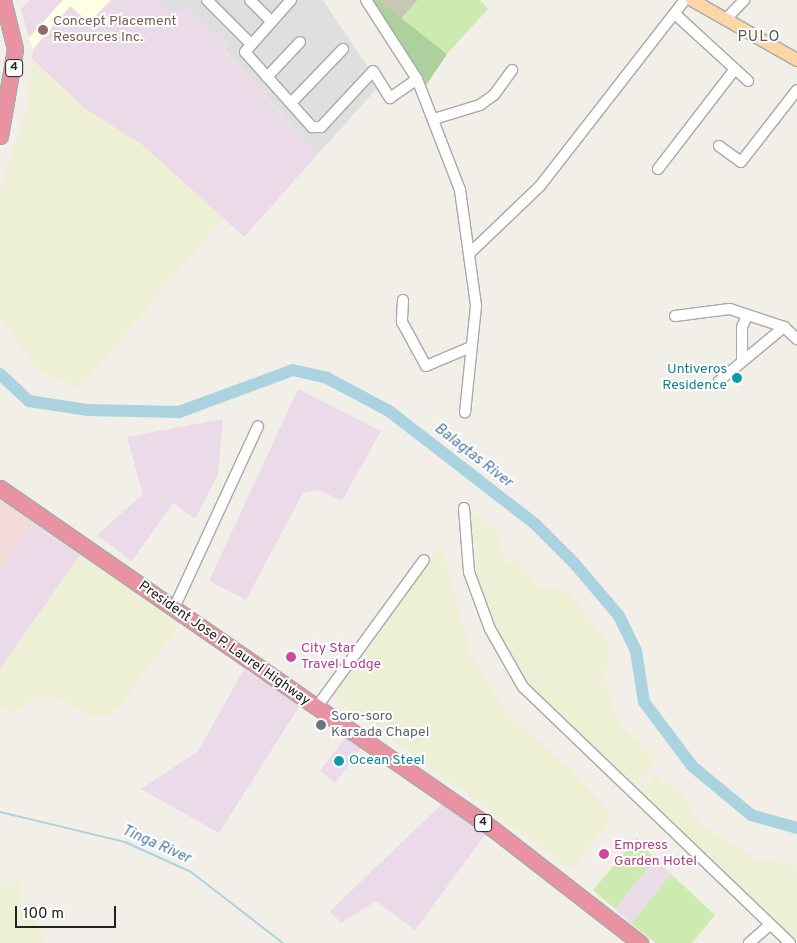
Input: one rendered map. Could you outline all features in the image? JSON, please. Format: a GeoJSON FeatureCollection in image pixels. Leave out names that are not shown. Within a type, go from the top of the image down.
{"type":"FeatureCollection","features":[{"type":"Feature","properties":{"kind":"highway","name":"4"},"geometry":{"type":"LineString","coordinates":[[0,136],[15,50],[3,0]]}},
{"type":"Feature","properties":{"kind":"highway","name":"President Jose P. Laurel Highway"},"geometry":{"type":"LineString","coordinates":[[0,488],[493,829],[640,943]]}},
{"type":"Feature","properties":{"kind":"main road"},"geometry":{"type":"LineString","coordinates":[[692,0],[797,60]]}},
{"type":"Feature","properties":{"kind":"street"},"geometry":{"type":"LineString","coordinates":[[208,0],[250,44]]}},
{"type":"Feature","properties":{"kind":"street"},"geometry":{"type":"LineString","coordinates":[[250,0],[271,21]]}},
{"type":"Feature","properties":{"kind":"street"},"geometry":{"type":"LineString","coordinates":[[291,0],[250,44],[245,52],[291,104],[317,129],[369,73],[376,74],[390,98],[417,79]]}},
{"type":"Feature","properties":{"kind":"street"},"geometry":{"type":"LineString","coordinates":[[366,0],[417,79],[460,190],[476,306],[465,412]]}},
{"type":"Feature","properties":{"kind":"street"},"geometry":{"type":"LineString","coordinates":[[470,253],[540,186],[676,14],[685,0]]}},
{"type":"Feature","properties":{"kind":"street"},"geometry":{"type":"LineString","coordinates":[[725,20],[744,0]]}},
{"type":"Feature","properties":{"kind":"street"},"geometry":{"type":"LineString","coordinates":[[676,14],[748,81]]}},
{"type":"Feature","properties":{"kind":"street"},"geometry":{"type":"LineString","coordinates":[[267,77],[300,42]]}},
{"type":"Feature","properties":{"kind":"street"},"geometry":{"type":"LineString","coordinates":[[291,104],[343,49]]}},
{"type":"Feature","properties":{"kind":"street"},"geometry":{"type":"LineString","coordinates":[[658,169],[735,69]]}},
{"type":"Feature","properties":{"kind":"street"},"geometry":{"type":"LineString","coordinates":[[434,119],[480,105],[494,95],[512,70]]}},
{"type":"Feature","properties":{"kind":"street"},"geometry":{"type":"LineString","coordinates":[[719,146],[741,162],[797,90]]}},
{"type":"Feature","properties":{"kind":"street"},"geometry":{"type":"LineString","coordinates":[[403,300],[402,322],[426,366],[471,347]]}},
{"type":"Feature","properties":{"kind":"street"},"geometry":{"type":"LineString","coordinates":[[675,316],[730,309],[784,327],[797,339]]}},
{"type":"Feature","properties":{"kind":"street"},"geometry":{"type":"LineString","coordinates":[[742,358],[742,327],[747,316]]}},
{"type":"Feature","properties":{"kind":"street"},"geometry":{"type":"LineString","coordinates":[[719,381],[742,358],[784,327]]}},
{"type":"Feature","properties":{"kind":"street"},"geometry":{"type":"LineString","coordinates":[[174,608],[258,426]]}},
{"type":"Feature","properties":{"kind":"street"},"geometry":{"type":"LineString","coordinates":[[464,508],[469,572],[490,629],[523,687],[790,943]]}},
{"type":"Feature","properties":{"kind":"street"},"geometry":{"type":"LineString","coordinates":[[316,708],[424,560]]}},
{"type":"Feature","properties":{"kind":"street"},"geometry":{"type":"LineString","coordinates":[[749,943],[770,925]]}},
{"type":"Feature","properties":{"kind":"shaded area"},"geometry":{"type":"Polygon","coordinates":[[[29,0],[63,0],[29,38],[21,9],[29,0]]]}},
{"type":"Feature","properties":{"kind":"shaded area","name":"Concept Placement Resources Inc."},"geometry":{"type":"Polygon","coordinates":[[[63,0],[111,0],[89,22],[70,6],[33,49],[29,38],[63,0]]]}},
{"type":"Feature","properties":{"kind":"shaded area"},"geometry":{"type":"Polygon","coordinates":[[[111,0],[155,0],[175,16],[185,7],[229,43],[224,51],[318,154],[244,237],[141,144],[96,119],[32,59],[33,49],[70,6],[89,22],[111,0]]]}},
{"type":"Feature","properties":{"kind":"shaded area"},"geometry":{"type":"Polygon","coordinates":[[[155,0],[323,0],[380,85],[318,154],[224,50],[229,44],[175,16],[155,0]]]}},
{"type":"Feature","properties":{"kind":"shaded area"},"geometry":{"type":"Polygon","coordinates":[[[378,0],[418,0],[400,20],[378,0]]]}},
{"type":"Feature","properties":{"kind":"shaded area"},"geometry":{"type":"Polygon","coordinates":[[[32,59],[78,104],[141,144],[223,218],[80,388],[38,370],[0,318],[0,189],[28,104],[32,59]]]}},
{"type":"Feature","properties":{"kind":"shaded area"},"geometry":{"type":"Polygon","coordinates":[[[298,389],[381,431],[342,501],[319,490],[303,493],[246,600],[209,581],[298,389]]]}},
{"type":"Feature","properties":{"kind":"shaded area"},"geometry":{"type":"Polygon","coordinates":[[[223,419],[218,475],[195,519],[173,503],[132,561],[97,535],[143,494],[127,437],[223,419]]]}},
{"type":"Feature","properties":{"kind":"shaded area"},"geometry":{"type":"Polygon","coordinates":[[[0,499],[34,523],[0,571],[0,499]]]}},
{"type":"Feature","properties":{"kind":"shaded area"},"geometry":{"type":"Polygon","coordinates":[[[468,508],[497,531],[507,563],[518,560],[538,586],[567,590],[606,639],[610,653],[608,668],[603,672],[619,723],[658,758],[629,796],[554,723],[496,635],[498,624],[486,612],[476,579],[477,554],[468,508]]]}},
{"type":"Feature","properties":{"kind":"shaded area"},"geometry":{"type":"Polygon","coordinates":[[[34,523],[80,555],[0,669],[0,571],[34,523]]]}},
{"type":"Feature","properties":{"kind":"shaded area"},"geometry":{"type":"Polygon","coordinates":[[[438,547],[445,557],[470,652],[495,695],[511,717],[568,766],[613,816],[571,869],[331,696],[438,547]]]}},
{"type":"Feature","properties":{"kind":"shaded area"},"geometry":{"type":"Polygon","coordinates":[[[80,555],[181,623],[119,707],[106,717],[92,717],[56,696],[35,698],[12,713],[6,711],[0,706],[0,669],[80,555]]]}},
{"type":"Feature","properties":{"kind":"shaded area"},"geometry":{"type":"Polygon","coordinates":[[[244,669],[300,705],[219,833],[141,789],[198,751],[244,669]]]}},
{"type":"Feature","properties":{"kind":"shaded area","name":"Ocean Steel"},"geometry":{"type":"Polygon","coordinates":[[[345,738],[361,748],[335,783],[320,771],[345,738]]]}},
{"type":"Feature","properties":{"kind":"shaded area"},"geometry":{"type":"Polygon","coordinates":[[[657,773],[662,784],[677,785],[700,822],[731,845],[736,844],[763,863],[774,860],[797,867],[797,943],[788,943],[640,793],[657,773]]]}},
{"type":"Feature","properties":{"kind":"shaded area"},"geometry":{"type":"Polygon","coordinates":[[[442,804],[485,835],[415,930],[376,901],[341,923],[330,911],[442,804]]]}},
{"type":"Feature","properties":{"kind":"shaded area"},"geometry":{"type":"Polygon","coordinates":[[[655,859],[671,874],[631,924],[615,909],[655,859]]]}},
{"type":"Feature","properties":{"kind":"shaded area"},"geometry":{"type":"Polygon","coordinates":[[[21,880],[21,905],[33,913],[45,943],[0,943],[0,883],[21,880]]]}},
{"type":"Feature","properties":{"kind":"green space"},"geometry":{"type":"Polygon","coordinates":[[[369,0],[378,0],[447,54],[425,87],[369,0]]]}},
{"type":"Feature","properties":{"kind":"green space"},"geometry":{"type":"Polygon","coordinates":[[[418,0],[480,0],[488,9],[447,54],[400,20],[418,0]]]}},
{"type":"Feature","properties":{"kind":"green space"},"geometry":{"type":"Polygon","coordinates":[[[637,838],[655,859],[615,909],[593,890],[637,838]]]}},
{"type":"Feature","properties":{"kind":"green space"},"geometry":{"type":"Polygon","coordinates":[[[671,874],[715,915],[692,943],[656,943],[631,924],[671,874]]]}},
{"type":"Feature","properties":{"kind":"waterway","name":"Balagtas River"},"geometry":{"type":"LineString","coordinates":[[0,374],[29,401],[88,410],[179,412],[293,370],[327,378],[389,411],[535,524],[575,564],[619,616],[636,651],[644,702],[692,766],[751,815],[797,828]]}},
{"type":"Feature","properties":{"kind":"waterway","name":"Tinga River"},"geometry":{"type":"LineString","coordinates":[[0,812],[125,842],[191,872],[283,943]]}},
{"type":"Feature","properties":{"kind":"place","name":"Concept Placement Resources Inc."},"geometry":{"type":"Point","coordinates":[43,30]}},
{"type":"Feature","properties":{"kind":"place","name":"Untiveros Residence"},"geometry":{"type":"Point","coordinates":[737,378]}},
{"type":"Feature","properties":{"kind":"place","name":"City Star Travel Lodge"},"geometry":{"type":"Point","coordinates":[291,657]}},
{"type":"Feature","properties":{"kind":"place","name":"Soro-soro Karsada Chapel"},"geometry":{"type":"Point","coordinates":[321,725]}},
{"type":"Feature","properties":{"kind":"place","name":"Ocean Steel"},"geometry":{"type":"Point","coordinates":[339,761]}},
{"type":"Feature","properties":{"kind":"place","name":"Empress Garden Hotel"},"geometry":{"type":"Point","coordinates":[604,854]}},
{"type":"Feature","properties":{"kind":"district","name":"PULO"},"geometry":{"type":"Point","coordinates":[759,38]}}]}
